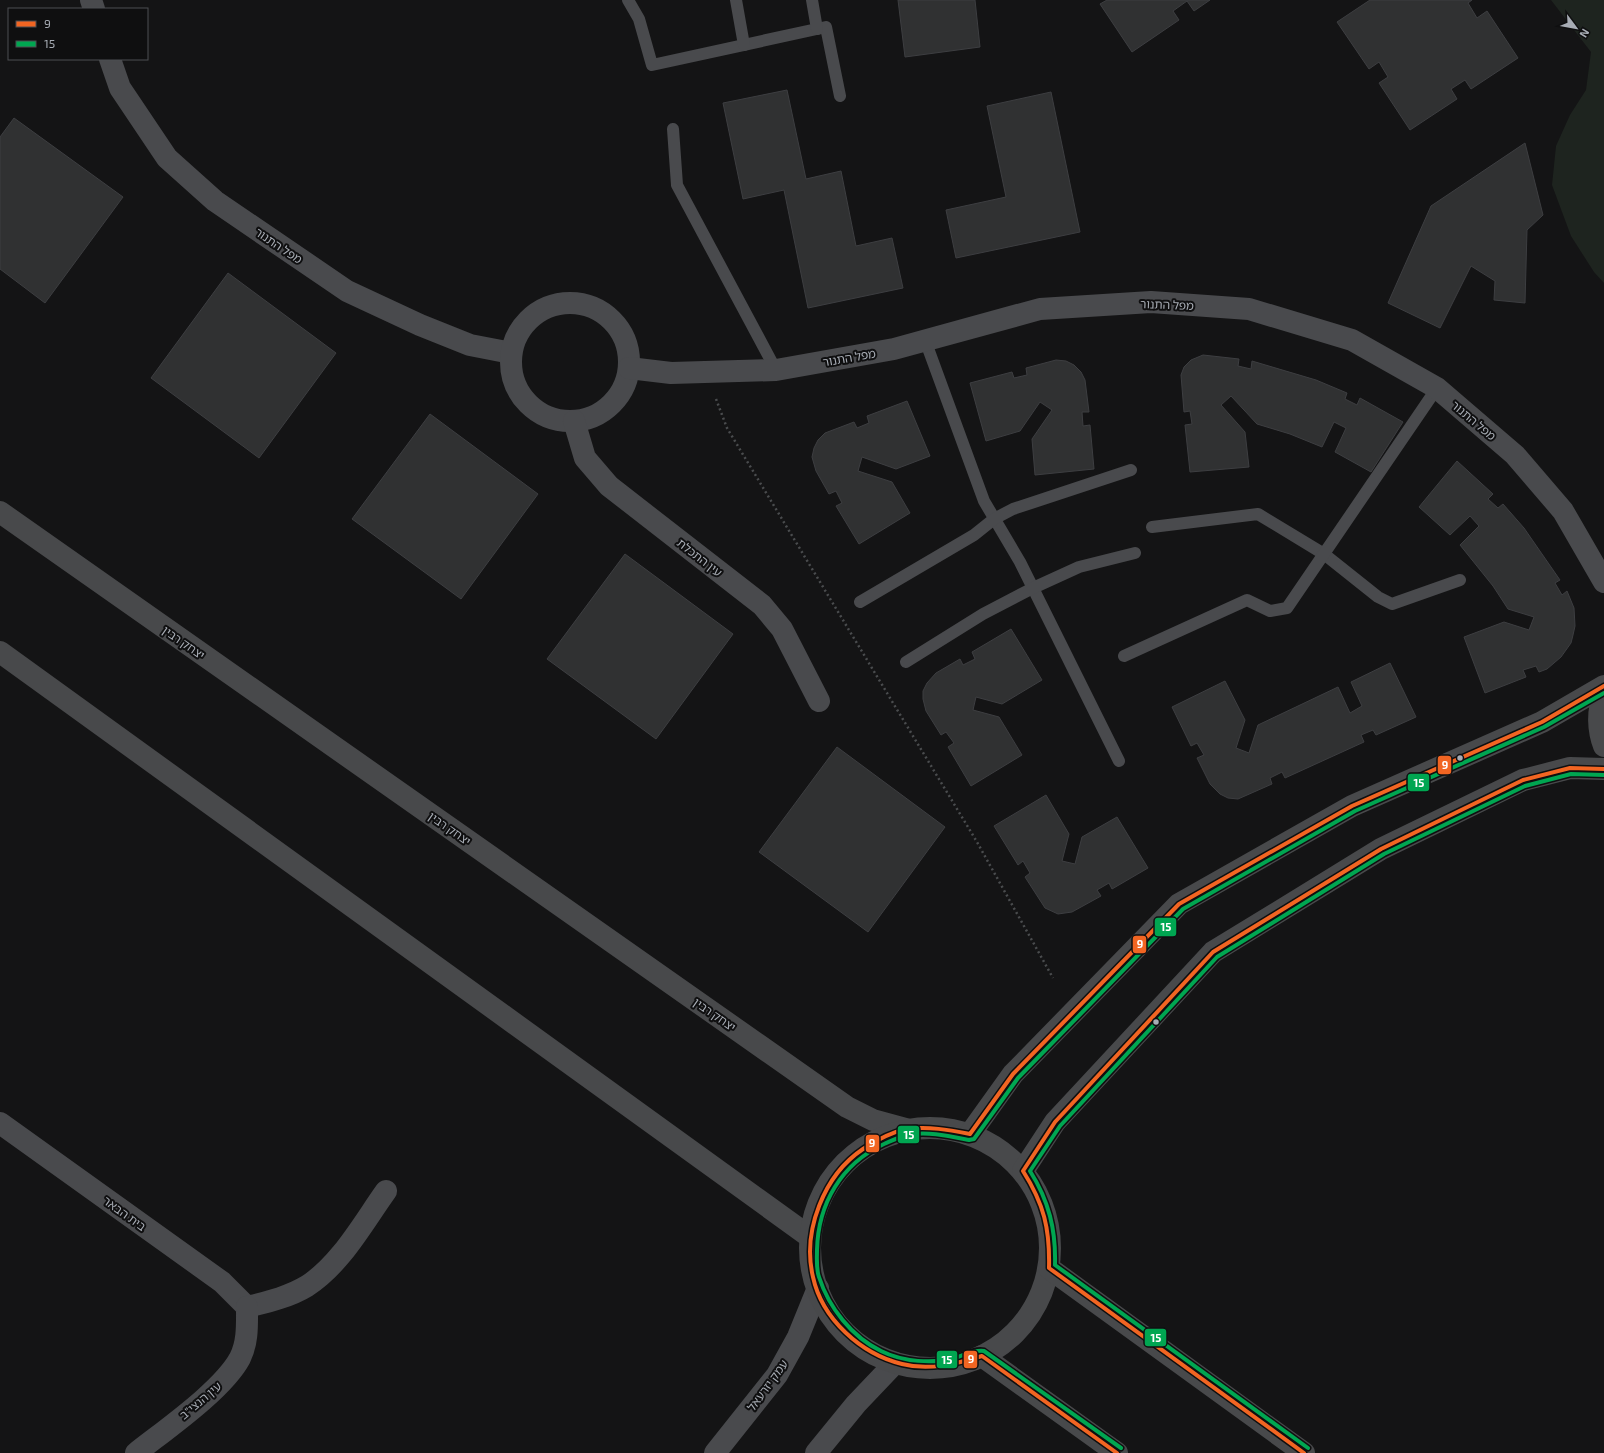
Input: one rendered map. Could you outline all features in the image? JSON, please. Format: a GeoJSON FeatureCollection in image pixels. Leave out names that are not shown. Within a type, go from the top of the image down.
{"type":"FeatureCollection","features":[{"type":"Feature","properties":{"kind":"main road","name":"יצחק רבין"},"geometry":{"type":"LineString","coordinates":[[0,512],[847,1107],[873,1120],[906,1129]]}},
{"type":"Feature","properties":{"kind":"main road"},"geometry":{"type":"LineString","coordinates":[[0,652],[810,1237]]}},
{"type":"Feature","properties":{"kind":"main road"},"geometry":{"type":"LineString","coordinates":[[970,1134],[1013,1074],[1180,904],[1352,806],[1542,722],[1604,686]]}},
{"type":"Feature","properties":{"kind":"main road"},"geometry":{"type":"LineString","coordinates":[[1604,695],[1599,716],[1599,728],[1604,746]]}},
{"type":"Feature","properties":{"kind":"main road"},"geometry":{"type":"LineString","coordinates":[[1023,1171],[1055,1122],[1213,952],[1381,849],[1523,780],[1570,768],[1604,769]]}},
{"type":"Feature","properties":{"kind":"main road"},"geometry":{"type":"LineString","coordinates":[[938,1128],[970,1134],[990,1143],[1008,1156],[1023,1171],[1037,1193],[1046,1217],[1050,1242],[1049,1268],[1040,1296],[1026,1320],[1006,1341],[982,1356],[962,1364],[940,1368],[917,1368],[896,1363],[870,1352],[848,1336],[830,1315],[813,1278],[810,1237],[815,1213],[824,1190],[838,1170],[855,1153],[876,1140],[906,1129],[938,1128]]}},
{"type":"Feature","properties":{"kind":"main road"},"geometry":{"type":"LineString","coordinates":[[1049,1268],[1304,1453]]}},
{"type":"Feature","properties":{"kind":"main road"},"geometry":{"type":"LineString","coordinates":[[982,1356],[1117,1453]]}},
{"type":"Feature","properties":{"kind":"street","name":"מפל התנור"},"geometry":{"type":"LineString","coordinates":[[110,60],[120,88],[167,158],[214,201],[347,292],[420,325],[470,345],[511,353]]}},
{"type":"Feature","properties":{"kind":"street","name":"מפל התנור"},"geometry":{"type":"LineString","coordinates":[[628,368],[671,373],[776,370],[894,349],[1040,309],[1151,302],[1249,309],[1352,340],[1437,388],[1515,455],[1563,511],[1604,582]]}},
{"type":"Feature","properties":{"kind":"street"},"geometry":{"type":"LineString","coordinates":[[559,303],[577,303],[595,308],[610,318],[622,332],[628,349],[628,368],[625,384],[616,398],[604,409],[590,417],[574,420],[557,420],[540,413],[527,402],[515,382],[511,371],[511,353],[517,336],[527,321],[542,309],[559,303]]}},
{"type":"Feature","properties":{"kind":"street","name":"עין התכלת"},"geometry":{"type":"LineString","coordinates":[[574,420],[585,458],[609,486],[762,605],[782,629],[819,701]]}},
{"type":"Feature","properties":{"kind":"street","name":"בית הבאר"},"geometry":{"type":"LineString","coordinates":[[0,1123],[222,1282],[247,1307]]}},
{"type":"Feature","properties":{"kind":"street"},"geometry":{"type":"LineString","coordinates":[[247,1307],[281,1298],[308,1286],[336,1261],[386,1191]]}},
{"type":"Feature","properties":{"kind":"street","name":"עמק יזרעאל"},"geometry":{"type":"LineString","coordinates":[[715,1453],[777,1374],[798,1337],[818,1288]]}},
{"type":"Feature","properties":{"kind":"street","name":"עין הנצי\"ב"},"geometry":{"type":"LineString","coordinates":[[136,1453],[220,1385],[240,1359],[247,1336],[247,1307]]}},
{"type":"Feature","properties":{"kind":"street"},"geometry":{"type":"LineString","coordinates":[[816,1453],[856,1404],[896,1363]]}},
{"type":"Feature","properties":{"kind":"lane"},"geometry":{"type":"LineString","coordinates":[[628,0],[639,19],[652,65],[826,27],[840,96]]}},
{"type":"Feature","properties":{"kind":"lane"},"geometry":{"type":"LineString","coordinates":[[736,0],[744,45]]}},
{"type":"Feature","properties":{"kind":"lane"},"geometry":{"type":"LineString","coordinates":[[812,0],[816,29]]}},
{"type":"Feature","properties":{"kind":"lane"},"geometry":{"type":"LineString","coordinates":[[673,129],[677,185],[776,370]]}},
{"type":"Feature","properties":{"kind":"lane"},"geometry":{"type":"LineString","coordinates":[[925,340],[984,502],[1020,562],[1119,761]]}},
{"type":"Feature","properties":{"kind":"lane"},"geometry":{"type":"LineString","coordinates":[[1124,656],[1247,600],[1270,611],[1287,608],[1437,388]]}},
{"type":"Feature","properties":{"kind":"lane"},"geometry":{"type":"LineString","coordinates":[[860,602],[974,535],[994,519],[1013,510],[1131,470]]}},
{"type":"Feature","properties":{"kind":"lane"},"geometry":{"type":"LineString","coordinates":[[1152,527],[1258,514],[1324,554],[1378,597],[1392,604],[1460,580]]}},
{"type":"Feature","properties":{"kind":"lane"},"geometry":{"type":"LineString","coordinates":[[906,662],[983,614],[1033,588],[1079,567],[1135,553]]}},
{"type":"Feature","properties":{"kind":"path"},"geometry":{"type":"LineString","coordinates":[[706,372],[727,428],[977,842],[1052,978]]}},
{"type":"Feature","properties":{"kind":"shaded area"},"geometry":{"type":"Polygon","coordinates":[[[1551,0],[1604,0],[1604,283],[1594,272],[1571,236],[1552,185],[1556,146],[1570,115],[1586,90],[1591,52],[1551,0]]]}},
{"type":"Feature","properties":{"kind":"building"},"geometry":{"type":"Polygon","coordinates":[[[898,0],[975,0],[980,47],[905,57],[898,0]]]}},
{"type":"Feature","properties":{"kind":"building"},"geometry":{"type":"Polygon","coordinates":[[[1107,0],[1210,0],[1194,11],[1187,1],[1173,11],[1179,20],[1132,52],[1100,4],[1107,0]]]}},
{"type":"Feature","properties":{"kind":"building"},"geometry":{"type":"Polygon","coordinates":[[[1370,0],[1472,0],[1468,3],[1477,18],[1487,11],[1518,58],[1471,89],[1465,80],[1451,89],[1457,99],[1410,130],[1379,83],[1388,77],[1379,62],[1369,69],[1337,22],[1370,0]]]}},
{"type":"Feature","properties":{"kind":"building"},"geometry":{"type":"Polygon","coordinates":[[[787,90],[806,179],[841,171],[856,246],[892,238],[903,288],[808,308],[784,190],[743,199],[723,103],[787,90]]]}},
{"type":"Feature","properties":{"kind":"building"},"geometry":{"type":"Polygon","coordinates":[[[1051,92],[1080,232],[956,258],[946,210],[1006,197],[987,106],[1051,92]]]}},
{"type":"Feature","properties":{"kind":"building"},"geometry":{"type":"Polygon","coordinates":[[[14,118],[123,197],[45,303],[0,269],[0,137],[14,118]]]}},
{"type":"Feature","properties":{"kind":"building"},"geometry":{"type":"Polygon","coordinates":[[[1525,143],[1543,215],[1527,230],[1525,303],[1494,300],[1495,281],[1471,266],[1440,328],[1388,303],[1431,206],[1525,143]]]}},
{"type":"Feature","properties":{"kind":"building"},"geometry":{"type":"Polygon","coordinates":[[[228,273],[336,353],[259,458],[151,378],[228,273]]]}},
{"type":"Feature","properties":{"kind":"building"},"geometry":{"type":"Polygon","coordinates":[[[1203,355],[1239,359],[1238,366],[1251,369],[1252,361],[1316,380],[1347,393],[1345,399],[1357,405],[1360,398],[1403,422],[1371,472],[1335,452],[1346,428],[1334,422],[1322,447],[1290,434],[1257,424],[1231,396],[1221,405],[1245,432],[1249,467],[1190,472],[1185,425],[1192,424],[1190,411],[1184,412],[1181,375],[1184,367],[1191,360],[1203,355]]]}},
{"type":"Feature","properties":{"kind":"building"},"geometry":{"type":"Polygon","coordinates":[[[1056,360],[1066,361],[1074,365],[1081,372],[1085,380],[1089,412],[1082,412],[1083,426],[1090,425],[1094,469],[1035,475],[1032,439],[1052,410],[1040,402],[1020,431],[986,441],[970,383],[1012,372],[1014,378],[1027,375],[1026,368],[1056,360]]]}},
{"type":"Feature","properties":{"kind":"building"},"geometry":{"type":"Polygon","coordinates":[[[907,401],[930,456],[896,469],[862,457],[858,471],[892,482],[910,513],[859,544],[836,506],[842,503],[836,491],[829,494],[816,471],[812,457],[814,448],[818,440],[825,433],[854,422],[857,428],[869,423],[867,416],[907,401]]]}},
{"type":"Feature","properties":{"kind":"building"},"geometry":{"type":"Polygon","coordinates":[[[430,414],[538,494],[461,599],[352,519],[430,414]]]}},
{"type":"Feature","properties":{"kind":"building"},"geometry":{"type":"Polygon","coordinates":[[[1457,461],[1493,494],[1488,499],[1498,508],[1503,504],[1524,528],[1560,580],[1555,583],[1562,595],[1567,591],[1574,608],[1575,626],[1571,643],[1561,657],[1547,669],[1539,672],[1536,666],[1523,670],[1526,677],[1485,693],[1464,637],[1504,622],[1529,630],[1534,617],[1508,609],[1493,586],[1460,545],[1479,526],[1470,516],[1450,535],[1419,507],[1457,461]]]}},
{"type":"Feature","properties":{"kind":"building"},"geometry":{"type":"Polygon","coordinates":[[[625,554],[733,634],[656,739],[547,659],[625,554]]]}},
{"type":"Feature","properties":{"kind":"building"},"geometry":{"type":"Polygon","coordinates":[[[1011,629],[1042,680],[1002,704],[976,697],[973,710],[999,717],[1022,755],[971,786],[948,747],[954,743],[946,732],[941,735],[926,711],[923,691],[927,683],[936,673],[960,659],[963,665],[975,659],[972,652],[1011,629]]]}},
{"type":"Feature","properties":{"kind":"building"},"geometry":{"type":"Polygon","coordinates":[[[1390,663],[1416,717],[1376,735],[1373,730],[1361,735],[1364,742],[1285,778],[1282,772],[1270,778],[1272,784],[1238,799],[1228,798],[1220,794],[1210,784],[1197,758],[1204,755],[1197,743],[1191,746],[1172,707],[1225,681],[1245,720],[1236,748],[1249,753],[1258,725],[1338,687],[1350,713],[1362,706],[1351,682],[1390,663]]]}},
{"type":"Feature","properties":{"kind":"building"},"geometry":{"type":"Polygon","coordinates":[[[837,747],[945,827],[868,932],[759,852],[837,747]]]}},
{"type":"Feature","properties":{"kind":"building"},"geometry":{"type":"Polygon","coordinates":[[[1046,795],[1069,834],[1062,861],[1075,864],[1082,837],[1117,817],[1148,868],[1112,889],[1109,883],[1097,890],[1101,896],[1072,912],[1058,914],[1045,908],[1025,877],[1030,873],[1023,861],[1018,865],[994,826],[1046,795]]]}},
{"type":"Feature","properties":{"kind":"transit line","name":"9"},"geometry":{"type":"LineString","coordinates":[[1117,1453],[982,1356],[942,1366],[912,1366],[887,1359],[858,1343],[834,1320],[825,1307],[813,1277],[810,1259],[811,1241],[819,1206],[827,1189],[849,1160],[863,1149],[895,1132],[907,1129],[931,1128],[970,1134],[1013,1074],[1179,904],[1352,806],[1542,722],[1604,686]]}},
{"type":"Feature","properties":{"kind":"transit line","name":"15"},"geometry":{"type":"LineString","coordinates":[[1121,1448],[984,1351],[974,1352],[946,1360],[908,1360],[881,1351],[870,1345],[851,1330],[829,1300],[823,1289],[817,1271],[818,1233],[827,1202],[835,1187],[844,1174],[869,1152],[901,1137],[915,1134],[938,1134],[969,1140],[974,1139],[1018,1078],[1183,909],[1355,811],[1544,727],[1604,693]]}},
{"type":"Feature","properties":{"kind":"transit line","name":"9"},"geometry":{"type":"LineString","coordinates":[[1304,1453],[1049,1268],[1047,1229],[1044,1217],[1036,1195],[1023,1171],[1055,1122],[1213,952],[1381,849],[1523,780],[1570,768],[1604,769]]}},
{"type":"Feature","properties":{"kind":"transit line","name":"15"},"geometry":{"type":"LineString","coordinates":[[1308,1448],[1055,1265],[1053,1228],[1050,1216],[1042,1193],[1030,1171],[1060,1126],[1217,957],[1384,854],[1525,786],[1571,774],[1604,775]]}}]}
